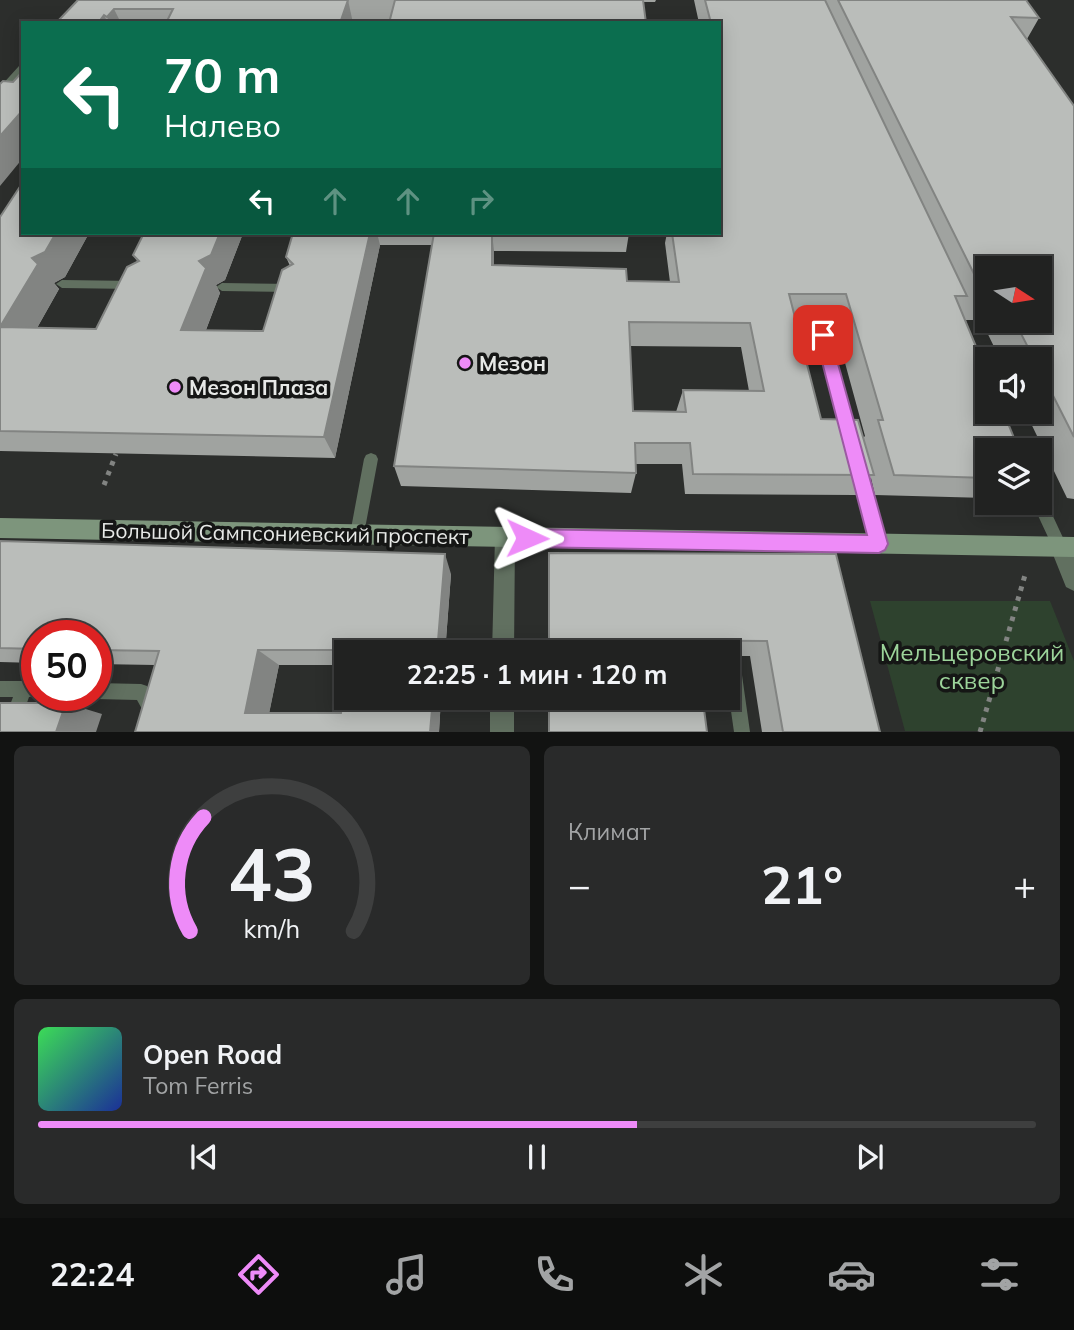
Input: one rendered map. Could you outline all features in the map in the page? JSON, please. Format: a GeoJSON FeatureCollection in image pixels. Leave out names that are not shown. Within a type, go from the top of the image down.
{"type":"FeatureCollection","features":[{"type":"Feature","properties":{"kind":"main road","name":"Большой Сампсониевский проспект"},"geometry":{"type":"LineString","coordinates":[[0,528],[34,538],[357,534],[829,550],[879,544],[1067,547]]}},
{"type":"Feature","properties":{"kind":"street"},"geometry":{"type":"LineString","coordinates":[[0,95],[21,71]]}},
{"type":"Feature","properties":{"kind":"street"},"geometry":{"type":"LineString","coordinates":[[503,640],[505,537]]}},
{"type":"Feature","properties":{"kind":"street"},"geometry":{"type":"LineString","coordinates":[[1067,547],[1074,580]]}},
{"type":"Feature","properties":{"kind":"street"},"geometry":{"type":"LineString","coordinates":[[502,710],[502,732]]}},
{"type":"Feature","properties":{"kind":"lane"},"geometry":{"type":"LineString","coordinates":[[62,284],[147,285]]}},
{"type":"Feature","properties":{"kind":"lane"},"geometry":{"type":"LineString","coordinates":[[222,287],[295,288]]}},
{"type":"Feature","properties":{"kind":"lane"},"geometry":{"type":"LineString","coordinates":[[823,335],[879,544]]}},
{"type":"Feature","properties":{"kind":"lane"},"geometry":{"type":"LineString","coordinates":[[357,534],[371,459]]}},
{"type":"Feature","properties":{"kind":"lane"},"geometry":{"type":"LineString","coordinates":[[1047,515],[1067,547]]}},
{"type":"Feature","properties":{"kind":"lane"},"geometry":{"type":"LineString","coordinates":[[0,689],[21,689]]}},
{"type":"Feature","properties":{"kind":"lane"},"geometry":{"type":"LineString","coordinates":[[112,691],[141,692],[150,708],[144,732]]}},
{"type":"Feature","properties":{"kind":"lane"},"geometry":{"type":"LineString","coordinates":[[8,732],[21,707]]}},
{"type":"Feature","properties":{"kind":"lane"},"geometry":{"type":"LineString","coordinates":[[739,710],[742,732]]}},
{"type":"Feature","properties":{"kind":"path"},"geometry":{"type":"LineString","coordinates":[[104,485],[116,454]]}},
{"type":"Feature","properties":{"kind":"path"},"geometry":{"type":"LineString","coordinates":[[980,732],[1025,575]]}},
{"type":"Feature","properties":{"kind":"green space","name":"Мельцеровский сквер"},"geometry":{"type":"Polygon","coordinates":[[[870,601],[1050,601],[1074,661],[1074,731],[905,731],[870,601]]]}},
{"type":"Feature","properties":{"kind":"building"},"geometry":{"type":"Polygon","coordinates":[[[78,0],[348,0],[341,21],[167,21],[173,9],[114,9],[100,21],[58,21],[78,0]]]}},
{"type":"Feature","properties":{"kind":"building"},"geometry":{"type":"Polygon","coordinates":[[[395,0],[643,0],[646,21],[390,21],[395,0]]]}},
{"type":"Feature","properties":{"kind":"building"},"geometry":{"type":"Polygon","coordinates":[[[705,0],[825,0],[967,296],[955,296],[976,347],[975,424],[1008,424],[1014,438],[975,438],[975,478],[894,475],[878,420],[883,420],[846,294],[789,294],[821,419],[858,420],[874,475],[693,474],[690,443],[635,443],[636,473],[394,466],[434,235],[492,235],[492,265],[626,269],[627,281],[679,282],[672,235],[721,235],[721,21],[710,21],[705,0]],[[629,322],[633,411],[686,412],[683,390],[764,391],[750,323],[629,322]]]}},
{"type":"Feature","properties":{"kind":"building"},"geometry":{"type":"Polygon","coordinates":[[[838,0],[1026,0],[1039,18],[1011,17],[1074,106],[1074,437],[1052,394],[1052,347],[1028,347],[1021,333],[1052,333],[1052,256],[975,256],[975,276],[838,0]]]}},
{"type":"Feature","properties":{"kind":"building"},"geometry":{"type":"Polygon","coordinates":[[[21,73],[21,112],[0,136],[0,84],[3,81],[13,82],[21,73]]]}},
{"type":"Feature","properties":{"kind":"building"},"geometry":{"type":"Polygon","coordinates":[[[21,185],[21,235],[55,235],[45,252],[32,258],[38,264],[0,327],[0,217],[21,185]]]}},
{"type":"Feature","properties":{"kind":"building","name":"Мезон Плаза"},"geometry":{"type":"Polygon","coordinates":[[[143,235],[219,235],[211,255],[199,261],[206,268],[181,330],[263,331],[282,270],[293,264],[286,257],[292,235],[370,235],[324,437],[0,431],[0,327],[96,329],[127,267],[139,261],[133,255],[143,235]]]}},
{"type":"Feature","properties":{"kind":"building"},"geometry":{"type":"Polygon","coordinates":[[[0,541],[445,554],[438,640],[334,640],[334,650],[258,650],[245,713],[432,710],[430,732],[135,732],[159,651],[112,650],[112,620],[21,620],[21,649],[0,648],[0,541]]]}},
{"type":"Feature","properties":{"kind":"building"},"geometry":{"type":"Polygon","coordinates":[[[549,553],[836,554],[880,732],[783,732],[767,641],[549,640],[549,553]]]}},
{"type":"Feature","properties":{"kind":"building"},"geometry":{"type":"Polygon","coordinates":[[[0,703],[21,703],[21,711],[63,711],[56,732],[0,732],[0,703]]]}},
{"type":"Feature","properties":{"kind":"building"},"geometry":{"type":"Polygon","coordinates":[[[549,710],[704,710],[707,732],[549,732],[549,710]]]}},
{"type":"Feature","properties":{"kind":"place","name":"Мезон"},"geometry":{"type":"Point","coordinates":[465,363]}},
{"type":"Feature","properties":{"kind":"place","name":"Мезон Плаза"},"geometry":{"type":"Point","coordinates":[175,387]}},
{"type":"Feature","properties":{"kind":"route"},"geometry":{"type":"LineString","coordinates":[[527,538],[879,544],[823,335]]}}]}
